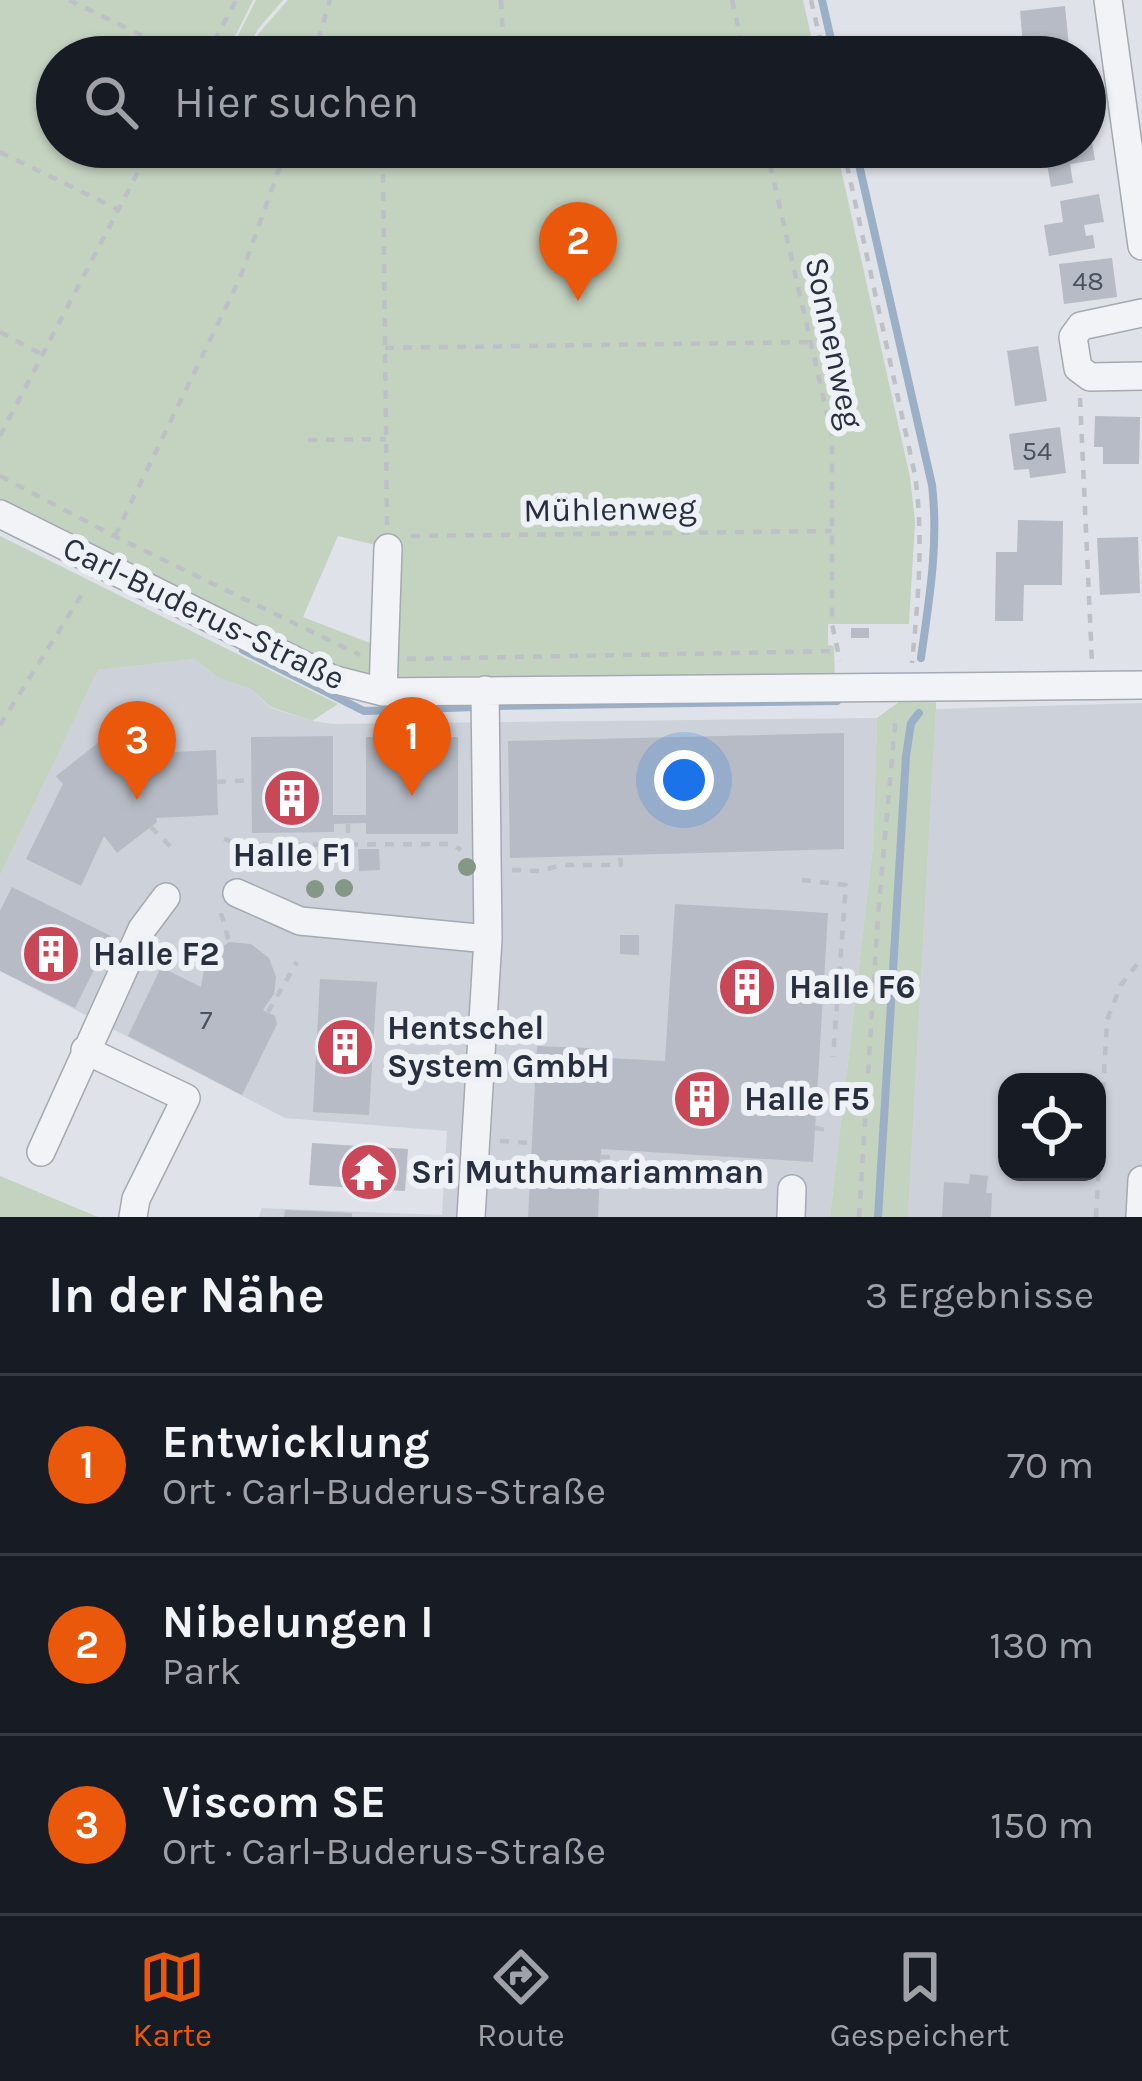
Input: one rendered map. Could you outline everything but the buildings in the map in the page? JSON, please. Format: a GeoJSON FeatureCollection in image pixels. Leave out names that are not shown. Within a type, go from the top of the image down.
{"type":"FeatureCollection","features":[{"type":"Feature","properties":{"kind":"street"},"geometry":{"type":"LineString","coordinates":[[1108,0],[1142,247]]}},
{"type":"Feature","properties":{"kind":"street"},"geometry":{"type":"LineString","coordinates":[[1142,313],[1081,326],[1073,337],[1078,368],[1090,377],[1142,376]]}},
{"type":"Feature","properties":{"kind":"street","name":"Carl-Buderus-Straße"},"geometry":{"type":"LineString","coordinates":[[0,514],[332,679],[383,692],[1142,685]]}},
{"type":"Feature","properties":{"kind":"street"},"geometry":{"type":"LineString","coordinates":[[383,692],[388,542]]}},
{"type":"Feature","properties":{"kind":"street"},"geometry":{"type":"LineString","coordinates":[[472,1217],[488,939],[485,690]]}},
{"type":"Feature","properties":{"kind":"street"},"geometry":{"type":"LineString","coordinates":[[41,1152],[142,929],[166,897]]}},
{"type":"Feature","properties":{"kind":"street"},"geometry":{"type":"LineString","coordinates":[[229,903],[301,921],[488,939]]}},
{"type":"Feature","properties":{"kind":"street"},"geometry":{"type":"LineString","coordinates":[[86,1049],[186,1098],[136,1198],[133,1217]]}},
{"type":"Feature","properties":{"kind":"street"},"geometry":{"type":"LineString","coordinates":[[1140,1217],[1142,1180]]}},
{"type":"Feature","properties":{"kind":"path"},"geometry":{"type":"LineString","coordinates":[[70,0],[143,36]]}},
{"type":"Feature","properties":{"kind":"path"},"geometry":{"type":"LineString","coordinates":[[217,36],[236,0]]}},
{"type":"Feature","properties":{"kind":"path"},"geometry":{"type":"LineString","coordinates":[[320,36],[330,0]]}},
{"type":"Feature","properties":{"kind":"path"},"geometry":{"type":"LineString","coordinates":[[501,0],[503,36]]}},
{"type":"Feature","properties":{"kind":"path"},"geometry":{"type":"LineString","coordinates":[[732,0],[741,36]]}},
{"type":"Feature","properties":{"kind":"path"},"geometry":{"type":"LineString","coordinates":[[811,0],[819,36]]}},
{"type":"Feature","properties":{"kind":"path"},"geometry":{"type":"LineString","coordinates":[[0,152],[119,210]]}},
{"type":"Feature","properties":{"kind":"path"},"geometry":{"type":"LineString","coordinates":[[0,436],[141,168]]}},
{"type":"Feature","properties":{"kind":"path"},"geometry":{"type":"LineString","coordinates":[[0,725],[100,566],[240,278],[279,168]]}},
{"type":"Feature","properties":{"kind":"path"},"geometry":{"type":"LineString","coordinates":[[383,168],[388,542]]}},
{"type":"Feature","properties":{"kind":"path","name":"Sonnenweg"},"geometry":{"type":"LineString","coordinates":[[384,659],[839,651],[832,624],[832,435],[771,168]]}},
{"type":"Feature","properties":{"kind":"path"},"geometry":{"type":"LineString","coordinates":[[848,168],[922,519],[919,586],[878,915],[859,1217]]}},
{"type":"Feature","properties":{"kind":"path"},"geometry":{"type":"LineString","coordinates":[[0,332],[43,355]]}},
{"type":"Feature","properties":{"kind":"path"},"geometry":{"type":"LineString","coordinates":[[385,348],[809,342]]}},
{"type":"Feature","properties":{"kind":"path"},"geometry":{"type":"LineString","coordinates":[[1078,368],[1093,686]]}},
{"type":"Feature","properties":{"kind":"path"},"geometry":{"type":"LineString","coordinates":[[308,440],[386,439]]}},
{"type":"Feature","properties":{"kind":"path"},"geometry":{"type":"LineString","coordinates":[[0,476],[365,658],[384,659]]}},
{"type":"Feature","properties":{"kind":"path","name":"Mühlenweg"},"geometry":{"type":"LineString","coordinates":[[388,542],[834,531]]}},
{"type":"Feature","properties":{"kind":"path"},"geometry":{"type":"LineString","coordinates":[[218,782],[251,780]]}},
{"type":"Feature","properties":{"kind":"path"},"geometry":{"type":"LineString","coordinates":[[348,824],[348,845]]}},
{"type":"Feature","properties":{"kind":"path"},"geometry":{"type":"LineString","coordinates":[[152,827],[175,851]]}},
{"type":"Feature","properties":{"kind":"path"},"geometry":{"type":"LineString","coordinates":[[224,838],[242,845],[452,844],[488,865],[540,871],[562,865],[621,865],[620,854]]}},
{"type":"Feature","properties":{"kind":"path"},"geometry":{"type":"LineString","coordinates":[[561,856],[562,865]]}},
{"type":"Feature","properties":{"kind":"path"},"geometry":{"type":"LineString","coordinates":[[802,880],[846,886],[833,1058]]}},
{"type":"Feature","properties":{"kind":"path"},"geometry":{"type":"LineString","coordinates":[[229,903],[229,942]]}},
{"type":"Feature","properties":{"kind":"path"},"geometry":{"type":"LineString","coordinates":[[1096,1217],[1107,1020],[1121,986],[1142,958]]}},
{"type":"Feature","properties":{"kind":"path"},"geometry":{"type":"LineString","coordinates":[[268,1012],[297,962]]}},
{"type":"Feature","properties":{"kind":"path"},"geometry":{"type":"LineString","coordinates":[[815,1128],[828,1130]]}},
{"type":"Feature","properties":{"kind":"path"},"geometry":{"type":"LineString","coordinates":[[477,1139],[532,1143]]}},
{"type":"Feature","properties":{"kind":"path"},"geometry":{"type":"LineString","coordinates":[[601,1156],[611,1157],[611,1174]]}},
{"type":"Feature","properties":{"kind":"shaded area"},"geometry":{"type":"Polygon","coordinates":[[[194,659],[219,678],[251,689],[271,708],[333,724],[877,718],[873,846],[830,1217],[259,1217],[262,1208],[442,1215],[447,1131],[285,1118],[0,971],[0,876],[98,670],[194,659]]]}},
{"type":"Feature","properties":{"kind":"shaded area"},"geometry":{"type":"Polygon","coordinates":[[[1142,703],[1142,1217],[908,1217],[936,709],[1142,703]]]}},
{"type":"Feature","properties":{"kind":"green space"},"geometry":{"type":"Polygon","coordinates":[[[0,0],[253,0],[235,36],[36,36],[36,168],[841,168],[910,477],[915,522],[909,624],[828,624],[835,686],[386,689],[0,512],[0,0]],[[338,536],[303,617],[375,645],[399,644],[397,550],[338,536]]]}},
{"type":"Feature","properties":{"kind":"green space"},"geometry":{"type":"Polygon","coordinates":[[[256,0],[283,0],[254,36],[238,36],[256,0]]]}},
{"type":"Feature","properties":{"kind":"green space"},"geometry":{"type":"Polygon","coordinates":[[[288,0],[803,0],[811,36],[257,36],[288,0]]]}},
{"type":"Feature","properties":{"kind":"green space"},"geometry":{"type":"Polygon","coordinates":[[[0,536],[338,704],[312,721],[271,707],[251,689],[219,678],[194,659],[98,670],[0,876],[0,536]]]}},
{"type":"Feature","properties":{"kind":"green space"},"geometry":{"type":"Polygon","coordinates":[[[903,699],[936,699],[908,1217],[830,1217],[873,846],[877,718],[903,699]]]}},
{"type":"Feature","properties":{"kind":"green space"},"geometry":{"type":"Polygon","coordinates":[[[0,1176],[98,1217],[0,1217],[0,1176]]]}},
{"type":"Feature","properties":{"kind":"waterway"},"geometry":{"type":"LineString","coordinates":[[822,0],[830,36]]}},
{"type":"Feature","properties":{"kind":"waterway"},"geometry":{"type":"LineString","coordinates":[[860,168],[932,485],[934,550],[921,658]]}},
{"type":"Feature","properties":{"kind":"waterway"},"geometry":{"type":"LineString","coordinates":[[243,650],[364,711],[474,707]]}},
{"type":"Feature","properties":{"kind":"waterway"},"geometry":{"type":"LineString","coordinates":[[496,706],[837,701]]}},
{"type":"Feature","properties":{"kind":"waterway"},"geometry":{"type":"LineString","coordinates":[[878,1217],[906,756],[911,723],[919,713]]}},
{"type":"Feature","properties":{"kind":"place","name":"Nibelungen I"},"geometry":{"type":"Point","coordinates":[578,301]}},
{"type":"Feature","properties":{"kind":"place","name":"Entwicklung"},"geometry":{"type":"Point","coordinates":[412,796]}},
{"type":"Feature","properties":{"kind":"place","name":"Halle F1"},"geometry":{"type":"Point","coordinates":[292,798]}},
{"type":"Feature","properties":{"kind":"place","name":"Viscom SE"},"geometry":{"type":"Point","coordinates":[137,800]}},
{"type":"Feature","properties":{"kind":"place","name":"Halle F2"},"geometry":{"type":"Point","coordinates":[51,954]}},
{"type":"Feature","properties":{"kind":"place","name":"Halle F6"},"geometry":{"type":"Point","coordinates":[747,987]}},
{"type":"Feature","properties":{"kind":"place","name":"Hentschel System GmbH"},"geometry":{"type":"Point","coordinates":[345,1047]}},
{"type":"Feature","properties":{"kind":"place","name":"Halle F5"},"geometry":{"type":"Point","coordinates":[702,1099]}},
{"type":"Feature","properties":{"kind":"place","name":"Sri Muthumariamman"},"geometry":{"type":"Point","coordinates":[369,1172]}}]}
